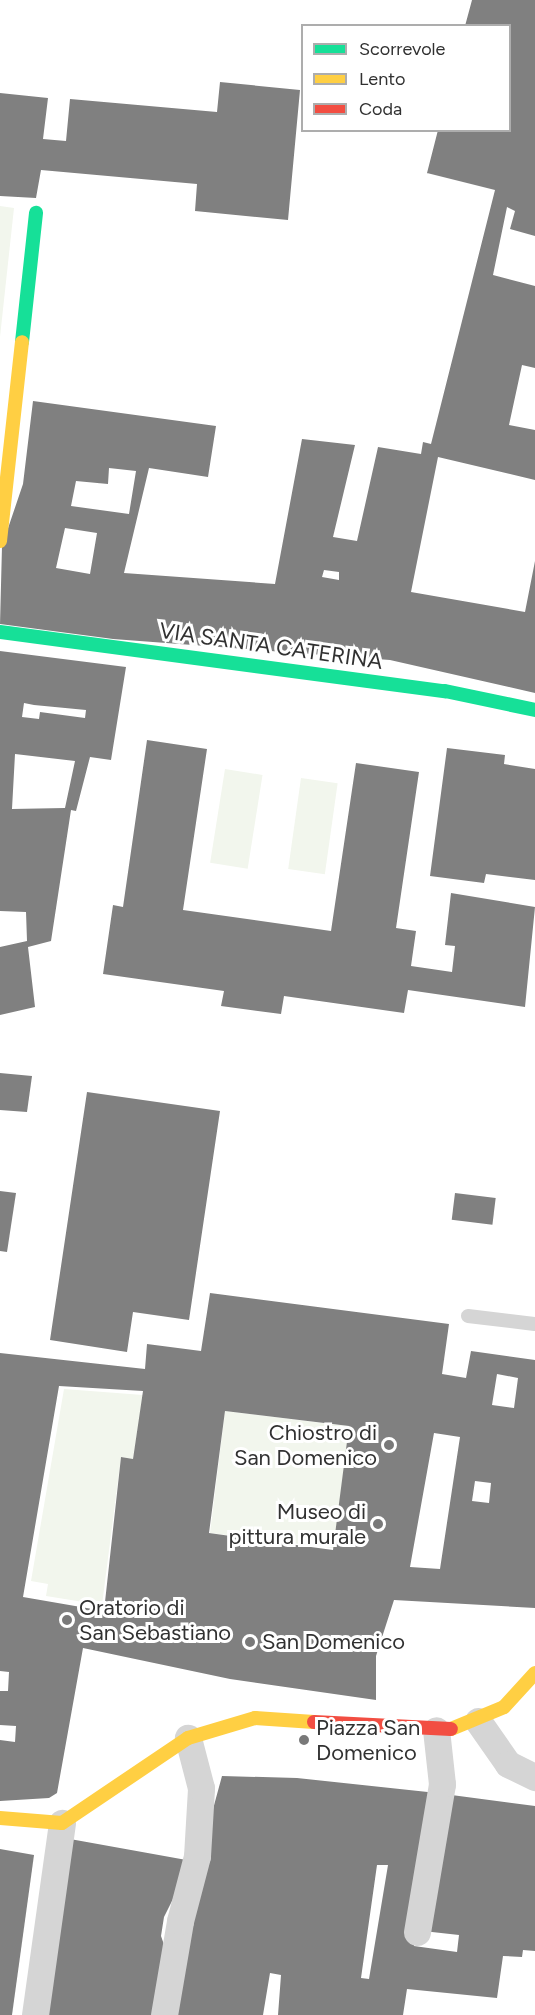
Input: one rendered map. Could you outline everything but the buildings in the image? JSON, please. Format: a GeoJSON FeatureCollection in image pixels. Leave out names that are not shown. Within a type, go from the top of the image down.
{"type":"FeatureCollection","features":[{"type":"Feature","properties":{"kind":"street"},"geometry":{"type":"LineString","coordinates":[[0,541],[36,213]]}},
{"type":"Feature","properties":{"kind":"street","name":"VIA SANTA CATERINA"},"geometry":{"type":"LineString","coordinates":[[0,632],[446,691],[535,710]]}},
{"type":"Feature","properties":{"kind":"street"},"geometry":{"type":"LineString","coordinates":[[0,1818],[62,1823],[188,1738],[255,1718],[436,1731],[478,1722],[504,1707],[535,1673]]}},
{"type":"Feature","properties":{"kind":"street"},"geometry":{"type":"LineString","coordinates":[[478,1722],[508,1764],[535,1777]]}},
{"type":"Feature","properties":{"kind":"street"},"geometry":{"type":"LineString","coordinates":[[417,1932],[442,1784],[436,1731]]}},
{"type":"Feature","properties":{"kind":"street"},"geometry":{"type":"LineString","coordinates":[[164,2015],[180,1921],[195,1873],[201,1788],[188,1738]]}},
{"type":"Feature","properties":{"kind":"street"},"geometry":{"type":"LineString","coordinates":[[35,2015],[62,1823]]}},
{"type":"Feature","properties":{"kind":"lane"},"geometry":{"type":"LineString","coordinates":[[468,1316],[535,1324]]}},
{"type":"Feature","properties":{"kind":"shaded area"},"geometry":{"type":"Polygon","coordinates":[[[0,206],[14,208],[0,337],[0,206]]]}},
{"type":"Feature","properties":{"kind":"shaded area"},"geometry":{"type":"Polygon","coordinates":[[[225,769],[263,775],[248,869],[210,863],[225,769]]]}},
{"type":"Feature","properties":{"kind":"shaded area"},"geometry":{"type":"Polygon","coordinates":[[[301,778],[338,783],[325,874],[288,869],[301,778]]]}},
{"type":"Feature","properties":{"kind":"shaded area"},"geometry":{"type":"Polygon","coordinates":[[[64,1389],[143,1395],[133,1459],[121,1457],[102,1605],[46,1596],[48,1584],[31,1581],[64,1389]]]}},
{"type":"Feature","properties":{"kind":"shaded area"},"geometry":{"type":"Polygon","coordinates":[[[225,1411],[349,1426],[334,1548],[210,1533],[225,1411]]]}},
{"type":"Feature","properties":{"kind":"traffic: fast"},"geometry":{"type":"LineString","coordinates":[[22,342],[36,213]]}},
{"type":"Feature","properties":{"kind":"traffic: fast"},"geometry":{"type":"LineString","coordinates":[[0,632],[445,691],[535,710]]}},
{"type":"Feature","properties":{"kind":"traffic: slow"},"geometry":{"type":"LineString","coordinates":[[0,541],[22,342]]}},
{"type":"Feature","properties":{"kind":"traffic: slow"},"geometry":{"type":"LineString","coordinates":[[451,1729],[504,1707],[535,1673]]}},
{"type":"Feature","properties":{"kind":"traffic: slow"},"geometry":{"type":"LineString","coordinates":[[0,1818],[62,1823],[188,1738],[255,1718],[314,1722]]}},
{"type":"Feature","properties":{"kind":"traffic: jam"},"geometry":{"type":"LineString","coordinates":[[314,1722],[451,1729]]}},
{"type":"Feature","properties":{"kind":"place","name":"Chiostro di San Domenico"},"geometry":{"type":"Point","coordinates":[389,1445]}},
{"type":"Feature","properties":{"kind":"place","name":"Museo di pittura murale"},"geometry":{"type":"Point","coordinates":[378,1524]}},
{"type":"Feature","properties":{"kind":"place","name":"Oratorio di San Sebastiano"},"geometry":{"type":"Point","coordinates":[67,1620]}},
{"type":"Feature","properties":{"kind":"place","name":"San Domenico"},"geometry":{"type":"Point","coordinates":[250,1642]}},
{"type":"Feature","properties":{"kind":"place","name":"Piazza San Domenico"},"geometry":{"type":"Point","coordinates":[304,1740]}}]}
